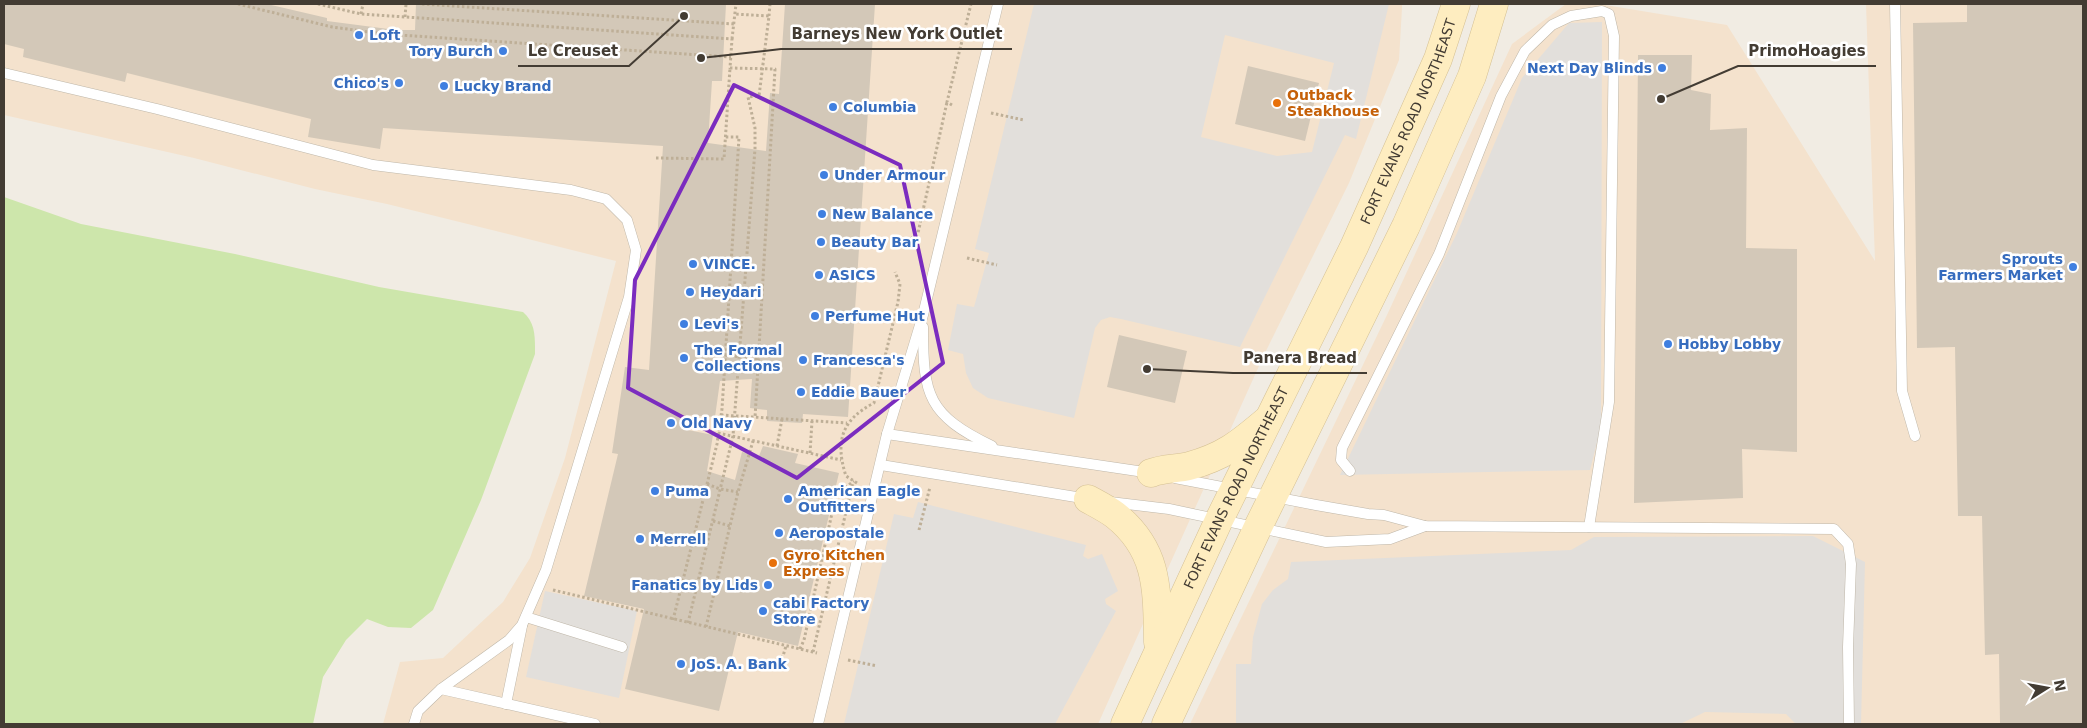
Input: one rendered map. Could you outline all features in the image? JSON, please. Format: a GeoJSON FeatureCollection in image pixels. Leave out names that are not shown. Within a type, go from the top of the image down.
{"type":"FeatureCollection","features":[{"type":"Feature","properties":{"kind":"main road"},"geometry":{"type":"LineString","coordinates":[[1412,118],[1438,27],[1441,4]]}},
{"type":"Feature","properties":{"kind":"main road","name":"FORT EVANS ROAD NORTHEAST"},"geometry":{"type":"LineString","coordinates":[[1125,724],[1218,520],[1272,416],[1354,247],[1438,59],[1456,4]]}},
{"type":"Feature","properties":{"kind":"main road"},"geometry":{"type":"LineString","coordinates":[[1166,724],[1258,527],[1410,217],[1472,76],[1494,4]]}},
{"type":"Feature","properties":{"kind":"main road"},"geometry":{"type":"LineString","coordinates":[[1151,473],[1186,467],[1214,459],[1242,441],[1272,416]]}},
{"type":"Feature","properties":{"kind":"main road"},"geometry":{"type":"LineString","coordinates":[[1088,499],[1115,515],[1134,534],[1145,550],[1153,569],[1158,603],[1158,650]]}},
{"type":"Feature","properties":{"kind":"lane"},"geometry":{"type":"LineString","coordinates":[[818,724],[887,434],[923,314],[998,4]]}},
{"type":"Feature","properties":{"kind":"lane"},"geometry":{"type":"LineString","coordinates":[[1895,4],[1902,391],[1915,436]]}},
{"type":"Feature","properties":{"kind":"lane"},"geometry":{"type":"LineString","coordinates":[[1350,471],[1341,460],[1342,448],[1438,254],[1502,96],[1525,51],[1552,25],[1571,16],[1602,11],[1609,14],[1614,36],[1610,402],[1588,527]]}},
{"type":"Feature","properties":{"kind":"lane"},"geometry":{"type":"LineString","coordinates":[[4,73],[157,109],[373,165],[572,190],[606,199],[627,220],[636,250],[629,297],[581,461],[546,570],[524,621],[506,704]]}},
{"type":"Feature","properties":{"kind":"lane"},"geometry":{"type":"LineString","coordinates":[[923,314],[923,364],[928,390],[938,411],[952,424],[1002,450]]}},
{"type":"Feature","properties":{"kind":"lane"},"geometry":{"type":"LineString","coordinates":[[887,434],[1151,473],[1368,514],[1384,515],[1425,526],[1808,527],[1834,529],[1848,544],[1851,564],[1848,647],[1849,724]]}},
{"type":"Feature","properties":{"kind":"lane"},"geometry":{"type":"LineString","coordinates":[[881,465],[1088,499],[1169,509],[1326,542],[1390,539],[1425,526]]}},
{"type":"Feature","properties":{"kind":"lane"},"geometry":{"type":"LineString","coordinates":[[524,621],[622,647]]}},
{"type":"Feature","properties":{"kind":"lane"},"geometry":{"type":"LineString","coordinates":[[414,724],[418,711],[441,689],[509,640],[524,621]]}},
{"type":"Feature","properties":{"kind":"lane"},"geometry":{"type":"LineString","coordinates":[[441,689],[595,724]]}},
{"type":"Feature","properties":{"kind":"path"},"geometry":{"type":"LineString","coordinates":[[238,4],[332,27],[384,34],[731,57]]}},
{"type":"Feature","properties":{"kind":"path"},"geometry":{"type":"LineString","coordinates":[[319,4],[361,14],[732,39]]}},
{"type":"Feature","properties":{"kind":"path"},"geometry":{"type":"LineString","coordinates":[[361,14],[363,4]]}},
{"type":"Feature","properties":{"kind":"path"},"geometry":{"type":"LineString","coordinates":[[405,17],[406,4]]}},
{"type":"Feature","properties":{"kind":"path"},"geometry":{"type":"LineString","coordinates":[[422,4],[734,24]]}},
{"type":"Feature","properties":{"kind":"path"},"geometry":{"type":"LineString","coordinates":[[656,158],[724,159],[736,4]]}},
{"type":"Feature","properties":{"kind":"path"},"geometry":{"type":"LineString","coordinates":[[688,623],[734,436],[755,149],[755,128],[748,97],[760,96],[770,4]]}},
{"type":"Feature","properties":{"kind":"path"},"geometry":{"type":"LineString","coordinates":[[908,242],[918,233],[970,4]]}},
{"type":"Feature","properties":{"kind":"path"},"geometry":{"type":"LineString","coordinates":[[734,14],[769,16]]}},
{"type":"Feature","properties":{"kind":"path"},"geometry":{"type":"LineString","coordinates":[[730,68],[775,69],[755,418]]}},
{"type":"Feature","properties":{"kind":"path"},"geometry":{"type":"LineString","coordinates":[[947,102],[952,105]]}},
{"type":"Feature","properties":{"kind":"path"},"geometry":{"type":"LineString","coordinates":[[991,113],[1024,120]]}},
{"type":"Feature","properties":{"kind":"path"},"geometry":{"type":"LineString","coordinates":[[673,620],[721,415],[740,137],[725,137]]}},
{"type":"Feature","properties":{"kind":"path"},"geometry":{"type":"LineString","coordinates":[[966,258],[997,265]]}},
{"type":"Feature","properties":{"kind":"path"},"geometry":{"type":"LineString","coordinates":[[855,482],[846,476],[841,460],[842,440],[847,423],[861,409],[874,403],[898,302],[900,284],[895,272]]}},
{"type":"Feature","properties":{"kind":"path"},"geometry":{"type":"LineString","coordinates":[[730,293],[762,295]]}},
{"type":"Feature","properties":{"kind":"path"},"geometry":{"type":"LineString","coordinates":[[725,355],[758,360]]}},
{"type":"Feature","properties":{"kind":"path"},"geometry":{"type":"LineString","coordinates":[[721,415],[847,423]]}},
{"type":"Feature","properties":{"kind":"path"},"geometry":{"type":"LineString","coordinates":[[777,446],[782,419]]}},
{"type":"Feature","properties":{"kind":"path"},"geometry":{"type":"LineString","coordinates":[[810,453],[812,421]]}},
{"type":"Feature","properties":{"kind":"path"},"geometry":{"type":"LineString","coordinates":[[718,433],[841,460]]}},
{"type":"Feature","properties":{"kind":"path"},"geometry":{"type":"LineString","coordinates":[[706,627],[738,492],[753,441]]}},
{"type":"Feature","properties":{"kind":"path"},"geometry":{"type":"LineString","coordinates":[[537,592],[553,590],[673,620],[815,652],[855,482]]}},
{"type":"Feature","properties":{"kind":"path"},"geometry":{"type":"LineString","coordinates":[[800,649],[804,640],[836,495],[855,482]]}},
{"type":"Feature","properties":{"kind":"path"},"geometry":{"type":"LineString","coordinates":[[706,484],[738,492]]}},
{"type":"Feature","properties":{"kind":"path"},"geometry":{"type":"LineString","coordinates":[[919,530],[930,486]]}},
{"type":"Feature","properties":{"kind":"path"},"geometry":{"type":"LineString","coordinates":[[713,521],[730,526]]}},
{"type":"Feature","properties":{"kind":"path"},"geometry":{"type":"LineString","coordinates":[[768,666],[783,656],[786,646]]}},
{"type":"Feature","properties":{"kind":"path"},"geometry":{"type":"LineString","coordinates":[[848,660],[877,666]]}},
{"type":"Feature","properties":{"kind":"highlighted area"},"geometry":{"type":"Polygon","coordinates":[[[734,85],[900,165],[943,363],[797,478],[628,388],[635,280],[734,85]]]}},
{"type":"Feature","properties":{"kind":"shaded area"},"geometry":{"type":"Polygon","coordinates":[[[4,4],[1402,4],[1402,8],[1399,60],[1349,183],[1263,357],[1098,724],[383,724],[400,662],[443,658],[503,602],[530,558],[565,458],[616,261],[387,204],[315,189],[194,158],[4,115],[4,4]]]}},
{"type":"Feature","properties":{"kind":"shaded area"},"geometry":{"type":"Polygon","coordinates":[[[1034,4],[1389,4],[1356,139],[1345,135],[1240,347],[1110,317],[1101,320],[1095,328],[1074,418],[988,398],[973,388],[966,373],[963,354],[948,350],[957,304],[974,307],[989,253],[975,249],[1034,4]],[[1225,35],[1201,137],[1277,156],[1312,152],[1334,63],[1225,35]]]}},
{"type":"Feature","properties":{"kind":"shaded area"},"geometry":{"type":"Polygon","coordinates":[[[1566,4],[1599,4],[1727,25],[1875,261],[1866,4],[2083,4],[2083,724],[1190,724],[1387,315],[1512,44],[1566,4]]]}},
{"type":"Feature","properties":{"kind":"shaded area"},"geometry":{"type":"Polygon","coordinates":[[[1602,22],[1601,427],[1590,470],[1340,475],[1457,233],[1522,78],[1569,23],[1602,22]]]}},
{"type":"Feature","properties":{"kind":"shaded area"},"geometry":{"type":"Polygon","coordinates":[[[918,502],[1086,545],[1083,556],[1088,559],[1102,554],[1118,591],[1105,599],[1106,604],[1116,611],[1055,724],[844,724],[894,514],[913,518],[918,502]]]}},
{"type":"Feature","properties":{"kind":"shaded area"},"geometry":{"type":"Polygon","coordinates":[[[1813,536],[1865,562],[1861,724],[1796,724],[1786,714],[1705,712],[1680,724],[1236,724],[1236,664],[1251,664],[1253,637],[1262,604],[1273,590],[1288,579],[1291,562],[1571,550],[1594,537],[1813,536]]]}},
{"type":"Feature","properties":{"kind":"shaded area"},"geometry":{"type":"Polygon","coordinates":[[[545,591],[637,611],[619,698],[526,677],[545,591]]]}},
{"type":"Feature","properties":{"kind":"green space"},"geometry":{"type":"Polygon","coordinates":[[[4,197],[81,224],[235,254],[379,287],[523,312],[533,326],[535,354],[481,500],[433,610],[411,628],[388,627],[367,619],[346,640],[323,677],[313,724],[4,724],[4,197]]]}},
{"type":"Feature","properties":{"kind":"building"},"geometry":{"type":"Polygon","coordinates":[[[4,4],[267,4],[327,18],[327,21],[396,30],[415,30],[416,4],[726,4],[722,81],[712,81],[708,143],[766,151],[770,93],[779,94],[785,4],[875,4],[848,417],[803,414],[802,423],[767,421],[767,410],[750,408],[752,379],[720,381],[715,417],[686,415],[683,429],[713,435],[707,471],[735,480],[742,452],[759,456],[763,446],[798,454],[795,463],[839,473],[798,646],[738,632],[719,711],[625,689],[644,609],[584,596],[618,454],[612,453],[625,367],[649,370],[663,146],[383,128],[380,149],[308,137],[311,119],[127,73],[125,82],[23,57],[24,49],[4,44],[4,4]]]}},
{"type":"Feature","properties":{"kind":"building"},"geometry":{"type":"Polygon","coordinates":[[[1967,4],[2083,4],[2083,724],[2000,724],[1999,654],[1985,655],[1982,516],[1958,516],[1955,347],[1917,348],[1913,23],[1967,22],[1967,4]]]}},
{"type":"Feature","properties":{"kind":"building"},"geometry":{"type":"Polygon","coordinates":[[[1638,55],[1692,55],[1691,90],[1711,94],[1710,130],[1747,128],[1746,248],[1797,249],[1797,452],[1742,449],[1743,498],[1634,503],[1638,55]]]}},
{"type":"Feature","properties":{"kind":"building","name":"Outback Steakhouse"},"geometry":{"type":"Polygon","coordinates":[[[1248,66],[1319,83],[1305,141],[1235,124],[1248,66]]]}},
{"type":"Feature","properties":{"kind":"building"},"geometry":{"type":"Polygon","coordinates":[[[1119,335],[1187,351],[1175,403],[1107,387],[1119,335]]]}},
{"type":"Feature","properties":{"kind":"place","name":"Le Creuset"},"geometry":{"type":"Point","coordinates":[684,16]}},
{"type":"Feature","properties":{"kind":"place","name":"Loft"},"geometry":{"type":"Point","coordinates":[359,35]}},
{"type":"Feature","properties":{"kind":"place","name":"Tory Burch"},"geometry":{"type":"Point","coordinates":[503,51]}},
{"type":"Feature","properties":{"kind":"place","name":"Barneys New York Outlet"},"geometry":{"type":"Point","coordinates":[701,58]}},
{"type":"Feature","properties":{"kind":"place","name":"Next Day Blinds"},"geometry":{"type":"Point","coordinates":[1662,68]}},
{"type":"Feature","properties":{"kind":"place","name":"Chico's"},"geometry":{"type":"Point","coordinates":[399,83]}},
{"type":"Feature","properties":{"kind":"place","name":"Lucky Brand"},"geometry":{"type":"Point","coordinates":[444,86]}},
{"type":"Feature","properties":{"kind":"place","name":"PrimoHoagies"},"geometry":{"type":"Point","coordinates":[1661,99]}},
{"type":"Feature","properties":{"kind":"place","name":"Outback Steakhouse"},"geometry":{"type":"Point","coordinates":[1277,103]}},
{"type":"Feature","properties":{"kind":"place","name":"Columbia"},"geometry":{"type":"Point","coordinates":[833,107]}},
{"type":"Feature","properties":{"kind":"place","name":"Under Armour"},"geometry":{"type":"Point","coordinates":[824,175]}},
{"type":"Feature","properties":{"kind":"place","name":"New Balance"},"geometry":{"type":"Point","coordinates":[822,214]}},
{"type":"Feature","properties":{"kind":"place","name":"Beauty Bar"},"geometry":{"type":"Point","coordinates":[821,242]}},
{"type":"Feature","properties":{"kind":"place","name":"VINCE."},"geometry":{"type":"Point","coordinates":[693,264]}},
{"type":"Feature","properties":{"kind":"place","name":"Sprouts Farmers Market"},"geometry":{"type":"Point","coordinates":[2073,267]}},
{"type":"Feature","properties":{"kind":"place","name":"ASICS"},"geometry":{"type":"Point","coordinates":[819,275]}},
{"type":"Feature","properties":{"kind":"place","name":"Heydari"},"geometry":{"type":"Point","coordinates":[690,292]}},
{"type":"Feature","properties":{"kind":"place","name":"Perfume Hut"},"geometry":{"type":"Point","coordinates":[815,316]}},
{"type":"Feature","properties":{"kind":"place","name":"Levi's"},"geometry":{"type":"Point","coordinates":[684,324]}},
{"type":"Feature","properties":{"kind":"place","name":"Hobby Lobby"},"geometry":{"type":"Point","coordinates":[1668,344]}},
{"type":"Feature","properties":{"kind":"place","name":"The Formal Collections"},"geometry":{"type":"Point","coordinates":[684,358]}},
{"type":"Feature","properties":{"kind":"place","name":"Francesca's"},"geometry":{"type":"Point","coordinates":[803,360]}},
{"type":"Feature","properties":{"kind":"place","name":"Panera Bread"},"geometry":{"type":"Point","coordinates":[1147,369]}},
{"type":"Feature","properties":{"kind":"place","name":"Eddie Bauer"},"geometry":{"type":"Point","coordinates":[801,392]}},
{"type":"Feature","properties":{"kind":"place","name":"Old Navy"},"geometry":{"type":"Point","coordinates":[671,423]}},
{"type":"Feature","properties":{"kind":"place","name":"Puma"},"geometry":{"type":"Point","coordinates":[655,491]}},
{"type":"Feature","properties":{"kind":"place","name":"American Eagle Outfitters"},"geometry":{"type":"Point","coordinates":[788,499]}},
{"type":"Feature","properties":{"kind":"place","name":"Aeropostale"},"geometry":{"type":"Point","coordinates":[779,533]}},
{"type":"Feature","properties":{"kind":"place","name":"Merrell"},"geometry":{"type":"Point","coordinates":[640,539]}},
{"type":"Feature","properties":{"kind":"place","name":"Gyro Kitchen Express"},"geometry":{"type":"Point","coordinates":[773,563]}},
{"type":"Feature","properties":{"kind":"place","name":"Fanatics by Lids"},"geometry":{"type":"Point","coordinates":[768,585]}},
{"type":"Feature","properties":{"kind":"place","name":"cabi Factory Store"},"geometry":{"type":"Point","coordinates":[763,611]}},
{"type":"Feature","properties":{"kind":"place","name":"JoS. A. Bank"},"geometry":{"type":"Point","coordinates":[681,664]}}]}
